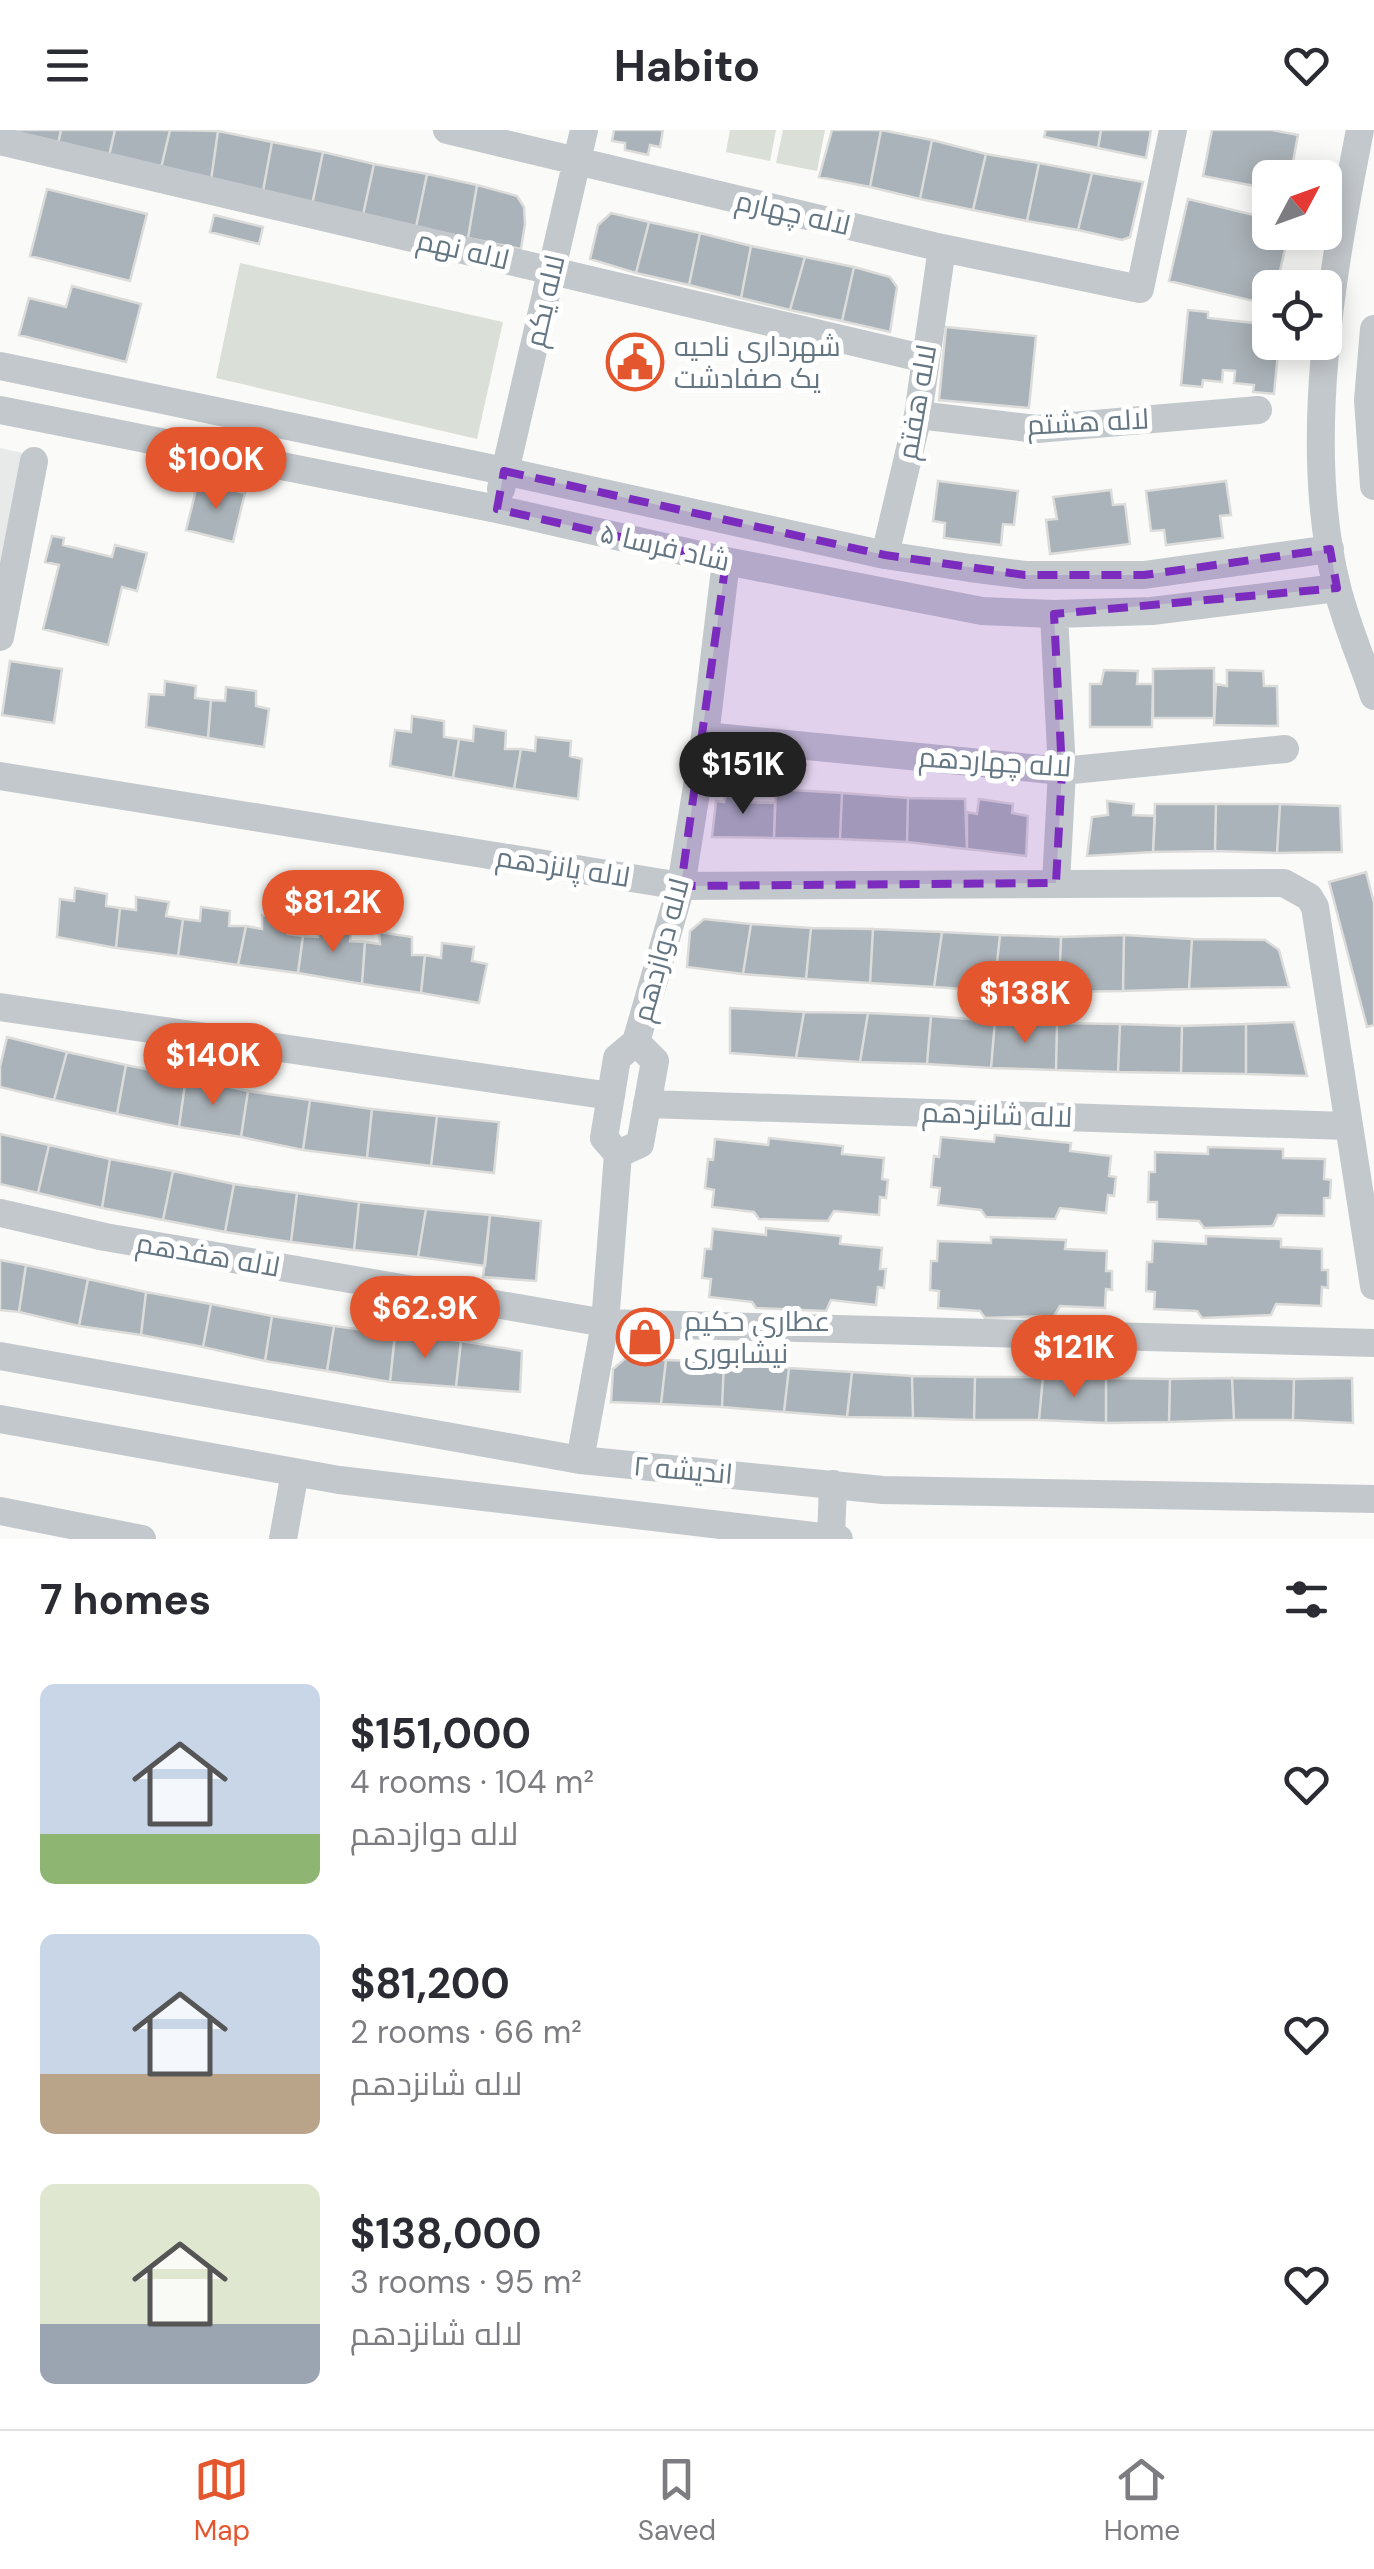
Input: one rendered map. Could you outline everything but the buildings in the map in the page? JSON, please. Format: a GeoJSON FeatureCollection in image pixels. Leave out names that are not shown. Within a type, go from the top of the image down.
{"type":"FeatureCollection","features":[{"type":"Feature","properties":{"kind":"street","name":"لاله چهارم"},"geometry":{"type":"LineString","coordinates":[[447,130],[942,248],[1140,289],[1173,130]]}},
{"type":"Feature","properties":{"kind":"street","name":"لاله یکم"},"geometry":{"type":"LineString","coordinates":[[497,509],[584,130]]}},
{"type":"Feature","properties":{"kind":"street"},"geometry":{"type":"LineString","coordinates":[[1360,130],[1322,374],[1324,509],[1337,588],[1374,696]]}},
{"type":"Feature","properties":{"kind":"street","name":"لاله نهم"},"geometry":{"type":"LineString","coordinates":[[0,141],[926,359]]}},
{"type":"Feature","properties":{"kind":"street","name":"لاله هفتم"},"geometry":{"type":"LineString","coordinates":[[886,555],[918,415],[942,248]]}},
{"type":"Feature","properties":{"kind":"street"},"geometry":{"type":"LineString","coordinates":[[1374,329],[1368,400],[1374,486]]}},
{"type":"Feature","properties":{"kind":"street","name":"شاد فرسا ۵"},"geometry":{"type":"LineString","coordinates":[[0,366],[504,470],[886,555],[1025,575],[1144,575],[1330,550]]}},
{"type":"Feature","properties":{"kind":"street","name":"شاد فرسا ۵"},"geometry":{"type":"LineString","coordinates":[[0,410],[982,611],[1152,611],[1337,588]]}},
{"type":"Feature","properties":{"kind":"street","name":"لاله هشتم"},"geometry":{"type":"LineString","coordinates":[[918,415],[1037,428],[1258,410]]}},
{"type":"Feature","properties":{"kind":"street"},"geometry":{"type":"LineString","coordinates":[[0,637],[34,461]]}},
{"type":"Feature","properties":{"kind":"street","name":"لاله دوازدهم"},"geometry":{"type":"LineString","coordinates":[[618,1154],[604,1138],[610,1096],[617,1058],[636,1042],[680,886],[705,736],[726,561]]}},
{"type":"Feature","properties":{"kind":"street"},"geometry":{"type":"LineString","coordinates":[[1054,614],[1062,771],[1056,883]]}},
{"type":"Feature","properties":{"kind":"street","name":"لاله چهاردهم"},"geometry":{"type":"LineString","coordinates":[[705,736],[1062,771],[1285,749]]}},
{"type":"Feature","properties":{"kind":"street","name":"لاله پانزدهم"},"geometry":{"type":"LineString","coordinates":[[0,776],[680,886],[1284,883],[1309,897],[1315,907],[1347,1126]]}},
{"type":"Feature","properties":{"kind":"street"},"geometry":{"type":"LineString","coordinates":[[0,1007],[610,1096]]}},
{"type":"Feature","properties":{"kind":"street"},"geometry":{"type":"LineString","coordinates":[[580,1460],[605,1323],[618,1154],[640,1144],[655,1061],[636,1042]]}},
{"type":"Feature","properties":{"kind":"street","name":"لاله شانزدهم"},"geometry":{"type":"LineString","coordinates":[[647,1104],[1347,1126]]}},
{"type":"Feature","properties":{"kind":"street"},"geometry":{"type":"LineString","coordinates":[[1347,1126],[1374,1286]]}},
{"type":"Feature","properties":{"kind":"street","name":"لاله هفدهم"},"geometry":{"type":"LineString","coordinates":[[0,1213],[105,1237],[605,1323],[1374,1344]]}},
{"type":"Feature","properties":{"kind":"street","name":"اندیشه ۲"},"geometry":{"type":"LineString","coordinates":[[0,1356],[580,1460],[883,1490],[1374,1499]]}},
{"type":"Feature","properties":{"kind":"street","name":"اندیشه ۲"},"geometry":{"type":"LineString","coordinates":[[0,1419],[339,1480],[839,1539]]}},
{"type":"Feature","properties":{"kind":"street"},"geometry":{"type":"LineString","coordinates":[[264,1539],[284,1529],[295,1472]]}},
{"type":"Feature","properties":{"kind":"street"},"geometry":{"type":"LineString","coordinates":[[831,1539],[833,1484]]}},
{"type":"Feature","properties":{"kind":"street"},"geometry":{"type":"LineString","coordinates":[[0,1511],[142,1539]]}},
{"type":"Feature","properties":{"kind":"highlighted area"},"geometry":{"type":"Polygon","coordinates":[[[504,471],[885,555],[1025,575],[1144,575],[1330,549],[1337,588],[1054,614],[1062,771],[1056,883],[681,886],[726,561],[497,509],[504,471]]]}},
{"type":"Feature","properties":{"kind":"shaded area"},"geometry":{"type":"Polygon","coordinates":[[[730,130],[776,130],[770,161],[726,152],[730,130]]]}},
{"type":"Feature","properties":{"kind":"shaded area"},"geometry":{"type":"Polygon","coordinates":[[[783,130],[825,130],[817,171],[776,163],[783,130]]]}},
{"type":"Feature","properties":{"kind":"shaded area"},"geometry":{"type":"Polygon","coordinates":[[[240,263],[503,322],[477,439],[216,378],[240,263]]]}},
{"type":"Feature","properties":{"kind":"shaded area"},"geometry":{"type":"Polygon","coordinates":[[[0,448],[27,454],[0,574],[0,448]]]}},
{"type":"Feature","properties":{"kind":"place","name":"شهرداری ناحیه یک صفادشت"},"geometry":{"type":"Point","coordinates":[635,362]}},
{"type":"Feature","properties":{"kind":"place","name":"عطاری حکیم نیشابوری"},"geometry":{"type":"Point","coordinates":[645,1337]}}]}
